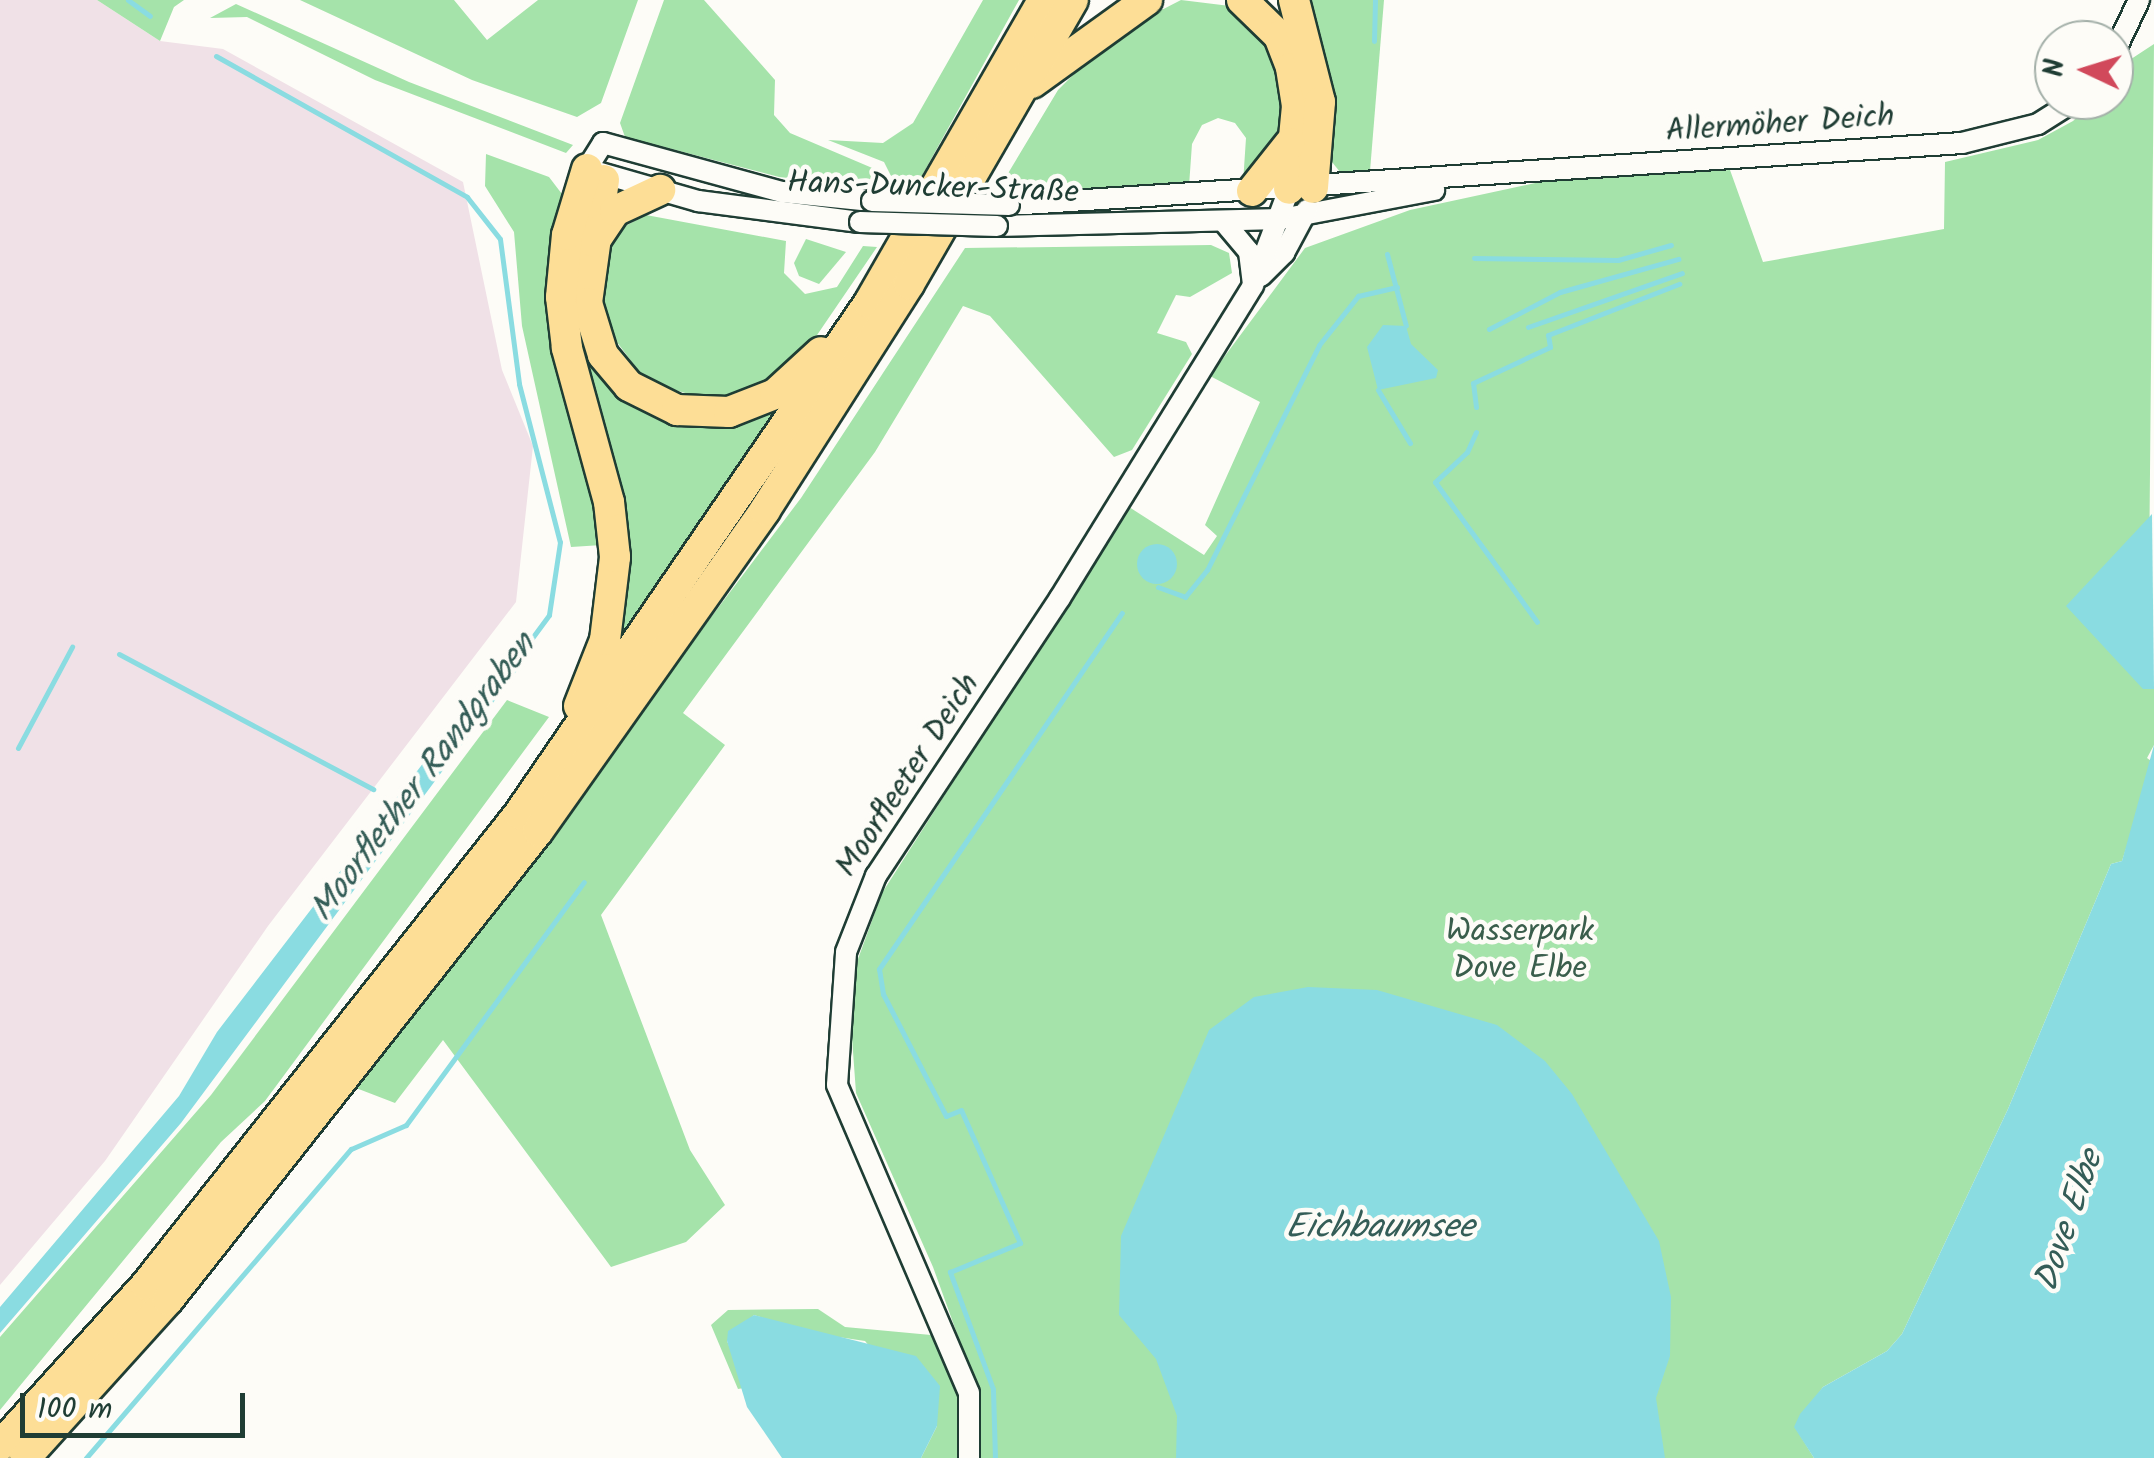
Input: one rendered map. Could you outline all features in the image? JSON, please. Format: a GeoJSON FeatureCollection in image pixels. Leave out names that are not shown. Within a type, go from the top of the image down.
{"type":"FeatureCollection","features":[{"type":"Feature","properties":{"kind":"highway"},"geometry":{"type":"LineString","coordinates":[[0,1446],[146,1285],[519,814],[869,303],[1043,0]]}},
{"type":"Feature","properties":{"kind":"highway"},"geometry":{"type":"LineString","coordinates":[[24,1458],[168,1300],[538,832],[765,510],[1026,87],[1073,0]]}},
{"type":"Feature","properties":{"kind":"highway"},"geometry":{"type":"LineString","coordinates":[[1026,87],[1147,0]]}},
{"type":"Feature","properties":{"kind":"highway"},"geometry":{"type":"LineString","coordinates":[[1242,0],[1266,18],[1286,51],[1302,198]]}},
{"type":"Feature","properties":{"kind":"highway"},"geometry":{"type":"LineString","coordinates":[[1294,0],[1320,102],[1302,198]]}},
{"type":"Feature","properties":{"kind":"highway"},"geometry":{"type":"LineString","coordinates":[[1252,192],[1276,168],[1296,131]]}},
{"type":"Feature","properties":{"kind":"highway"},"geometry":{"type":"LineString","coordinates":[[596,172],[587,303],[602,355],[629,386],[677,410],[716,414],[764,400],[869,303]]}},
{"type":"Feature","properties":{"kind":"highway"},"geometry":{"type":"LineString","coordinates":[[519,814],[585,694],[605,640],[614,582],[609,502],[567,348],[561,296],[563,254],[596,172]]}},
{"type":"Feature","properties":{"kind":"highway"},"geometry":{"type":"LineString","coordinates":[[591,250],[616,210],[660,190]]}},
{"type":"Feature","properties":{"kind":"street","name":"Allermöher Deich"},"geometry":{"type":"LineString","coordinates":[[1302,198],[1479,178],[1962,144],[2044,120]]}},
{"type":"Feature","properties":{"kind":"street","name":"Hans-Duncker-Straße"},"geometry":{"type":"LineString","coordinates":[[1281,219],[997,226],[860,222],[738,208],[596,172],[603,143],[782,192],[872,202],[1009,205],[1252,192],[1302,198]]}},
{"type":"Feature","properties":{"kind":"street","name":"Allermöher Deich"},"geometry":{"type":"LineString","coordinates":[[1302,198],[1479,178]]}},
{"type":"Feature","properties":{"kind":"street","name":"Moorfleeter Deich"},"geometry":{"type":"LineString","coordinates":[[969,1458],[970,1393],[837,1085],[846,952],[876,876],[1060,598],[1253,285],[1281,219],[1302,198]]}},
{"type":"Feature","properties":{"kind":"street","name":"Moorfleeter Deich"},"geometry":{"type":"LineString","coordinates":[[1253,285],[1284,253],[1302,198]]}},
{"type":"Feature","properties":{"kind":"street"},"geometry":{"type":"LineString","coordinates":[[1224,222],[1249,252],[1253,285]]}},
{"type":"Feature","properties":{"kind":"shaded area"},"geometry":{"type":"Polygon","coordinates":[[[0,0],[97,0],[160,41],[223,49],[463,182],[502,370],[533,446],[516,602],[268,926],[105,1161],[0,1285],[0,0]]]}},
{"type":"Feature","properties":{"kind":"green space"},"geometry":{"type":"Polygon","coordinates":[[[97,0],[184,0],[174,7],[160,41],[97,0]]]}},
{"type":"Feature","properties":{"kind":"green space"},"geometry":{"type":"Polygon","coordinates":[[[300,0],[454,0],[487,40],[538,0],[638,0],[601,103],[577,117],[472,80],[300,0]]]}},
{"type":"Feature","properties":{"kind":"green space"},"geometry":{"type":"Polygon","coordinates":[[[664,0],[704,0],[775,80],[774,115],[790,133],[877,170],[883,188],[779,177],[625,137],[620,123],[664,0]]]}},
{"type":"Feature","properties":{"kind":"green space"},"geometry":{"type":"Polygon","coordinates":[[[983,0],[1019,0],[914,190],[897,188],[884,162],[828,140],[883,143],[913,123],[983,0]]]}},
{"type":"Feature","properties":{"kind":"green space"},"geometry":{"type":"Polygon","coordinates":[[[1181,0],[1230,6],[1263,30],[1281,68],[1285,118],[1278,160],[1243,183],[1246,138],[1235,123],[1218,118],[1202,125],[1192,144],[1189,186],[998,190],[1058,90],[1113,35],[1181,0]]]}},
{"type":"Feature","properties":{"kind":"green space"},"geometry":{"type":"Polygon","coordinates":[[[1304,0],[1384,0],[1370,171],[1340,172],[1328,157],[1304,0]]]}},
{"type":"Feature","properties":{"kind":"green space"},"geometry":{"type":"Polygon","coordinates":[[[236,4],[409,82],[573,145],[566,153],[375,80],[247,17],[210,18],[236,4]]]}},
{"type":"Feature","properties":{"kind":"green space","name":"Wasserpark Dove Elbe"},"geometry":{"type":"Polygon","coordinates":[[[2154,44],[2148,687],[2154,689],[2154,745],[2147,758],[2154,763],[2122,861],[2111,864],[2008,1109],[1902,1334],[1887,1351],[1823,1387],[1795,1427],[1814,1458],[978,1458],[977,1389],[933,1267],[856,1093],[850,1010],[858,959],[882,893],[1129,507],[1204,555],[1217,536],[1205,525],[1260,402],[1210,376],[1305,248],[1410,210],[1549,180],[1730,170],[1763,262],[1944,229],[1945,162],[2038,140],[2074,120],[2134,120],[2134,57],[2154,44]]]}},
{"type":"Feature","properties":{"kind":"green space"},"geometry":{"type":"Polygon","coordinates":[[[486,154],[549,177],[565,198],[556,345],[602,545],[571,547],[522,326],[514,232],[485,186],[486,154]]]}},
{"type":"Feature","properties":{"kind":"green space"},"geometry":{"type":"Polygon","coordinates":[[[646,215],[786,241],[784,273],[805,294],[837,287],[863,246],[877,247],[798,363],[754,393],[713,401],[647,382],[604,325],[603,259],[616,231],[646,215]]]}},
{"type":"Feature","properties":{"kind":"green space"},"geometry":{"type":"Polygon","coordinates":[[[806,239],[846,252],[819,284],[799,276],[794,263],[806,239]]]}},
{"type":"Feature","properties":{"kind":"green space"},"geometry":{"type":"Polygon","coordinates":[[[1211,245],[1229,253],[1232,273],[1190,297],[1176,295],[1157,333],[1186,342],[1192,354],[1132,450],[1114,457],[990,316],[963,306],[875,452],[683,713],[725,745],[601,915],[690,1150],[725,1205],[686,1242],[611,1267],[443,1040],[395,1103],[356,1088],[801,498],[965,248],[1211,245]]]}},
{"type":"Feature","properties":{"kind":"green space"},"geometry":{"type":"Polygon","coordinates":[[[580,344],[609,387],[679,427],[721,428],[795,396],[617,657],[580,344]]]}},
{"type":"Feature","properties":{"kind":"green space"},"geometry":{"type":"Polygon","coordinates":[[[507,700],[549,717],[265,1101],[221,1142],[0,1410],[0,1337],[211,1095],[507,700]]]}},
{"type":"Feature","properties":{"kind":"green space"},"geometry":{"type":"Polygon","coordinates":[[[818,1309],[845,1327],[931,1335],[957,1392],[957,1458],[921,1458],[937,1426],[865,1341],[805,1332],[754,1315],[727,1341],[741,1374],[744,1388],[738,1389],[711,1325],[728,1310],[818,1309]]]}},
{"type":"Feature","properties":{"kind":"water"},"geometry":{"type":"Polygon","coordinates":[[[1383,325],[1406,326],[1411,344],[1438,370],[1436,378],[1378,390],[1367,347],[1383,325]]]}},
{"type":"Feature","properties":{"kind":"water"},"geometry":{"type":"Polygon","coordinates":[[[2152,514],[2154,689],[2143,689],[2066,606],[2152,514]]]}},
{"type":"Feature","properties":{"kind":"water"},"geometry":{"type":"Polygon","coordinates":[[[1157,544],[1171,550],[1177,564],[1171,578],[1157,584],[1143,578],[1137,564],[1143,550],[1157,544]]]}},
{"type":"Feature","properties":{"kind":"water"},"geometry":{"type":"Polygon","coordinates":[[[516,642],[536,645],[181,1123],[0,1333],[0,1307],[179,1096],[217,1032],[516,642]]]}},
{"type":"Feature","properties":{"kind":"water","name":"Dove Elbe"},"geometry":{"type":"Polygon","coordinates":[[[2154,745],[2154,1458],[1814,1458],[1794,1427],[1800,1414],[1823,1387],[1887,1351],[1902,1334],[2008,1109],[2111,864],[2122,861],[2154,745]]]}},
{"type":"Feature","properties":{"kind":"water","name":"Eichbaumsee"},"geometry":{"type":"Polygon","coordinates":[[[1308,987],[1377,990],[1497,1025],[1545,1061],[1572,1094],[1659,1241],[1671,1297],[1670,1356],[1656,1398],[1665,1458],[1176,1458],[1177,1416],[1156,1359],[1119,1315],[1121,1236],[1209,1030],[1254,997],[1308,987]]]}},
{"type":"Feature","properties":{"kind":"water"},"geometry":{"type":"Polygon","coordinates":[[[754,1315],[916,1356],[940,1386],[937,1426],[921,1458],[782,1458],[747,1407],[727,1341],[728,1331],[754,1315]]]}},
{"type":"Feature","properties":{"kind":"waterway","name":"Moorflether Randgraben"},"geometry":{"type":"LineString","coordinates":[[128,0],[150,16]]}},
{"type":"Feature","properties":{"kind":"waterway"},"geometry":{"type":"LineString","coordinates":[[1374,41],[1375,0]]}},
{"type":"Feature","properties":{"kind":"waterway","name":"Moorflether Randgraben"},"geometry":{"type":"LineString","coordinates":[[216,56],[467,197],[500,239],[519,384],[560,542],[549,615],[524,649]]}},
{"type":"Feature","properties":{"kind":"waterway"},"geometry":{"type":"LineString","coordinates":[[1474,258],[1618,260],[1671,245]]}},
{"type":"Feature","properties":{"kind":"waterway"},"geometry":{"type":"LineString","coordinates":[[1387,254],[1406,326]]}},
{"type":"Feature","properties":{"kind":"waterway"},"geometry":{"type":"LineString","coordinates":[[1489,329],[1560,292],[1678,259]]}},
{"type":"Feature","properties":{"kind":"waterway"},"geometry":{"type":"LineString","coordinates":[[1528,327],[1682,273]]}},
{"type":"Feature","properties":{"kind":"waterway"},"geometry":{"type":"LineString","coordinates":[[1476,407],[1473,383],[1550,347],[1548,335],[1679,284]]}},
{"type":"Feature","properties":{"kind":"waterway"},"geometry":{"type":"LineString","coordinates":[[1158,587],[1185,597],[1207,570],[1319,345],[1358,296],[1397,287]]}},
{"type":"Feature","properties":{"kind":"waterway"},"geometry":{"type":"LineString","coordinates":[[1378,390],[1410,443]]}},
{"type":"Feature","properties":{"kind":"waterway"},"geometry":{"type":"LineString","coordinates":[[1476,432],[1467,452],[1435,482],[1537,622]]}},
{"type":"Feature","properties":{"kind":"waterway"},"geometry":{"type":"LineString","coordinates":[[995,1458],[993,1389],[950,1272],[1020,1243],[961,1110],[946,1116],[883,994],[879,969],[1122,613]]}},
{"type":"Feature","properties":{"kind":"waterway"},"geometry":{"type":"LineString","coordinates":[[18,748],[72,647]]}},
{"type":"Feature","properties":{"kind":"waterway"},"geometry":{"type":"LineString","coordinates":[[119,654],[373,789]]}},
{"type":"Feature","properties":{"kind":"waterway"},"geometry":{"type":"LineString","coordinates":[[86,1458],[351,1149],[406,1125],[584,882]]}}]}
